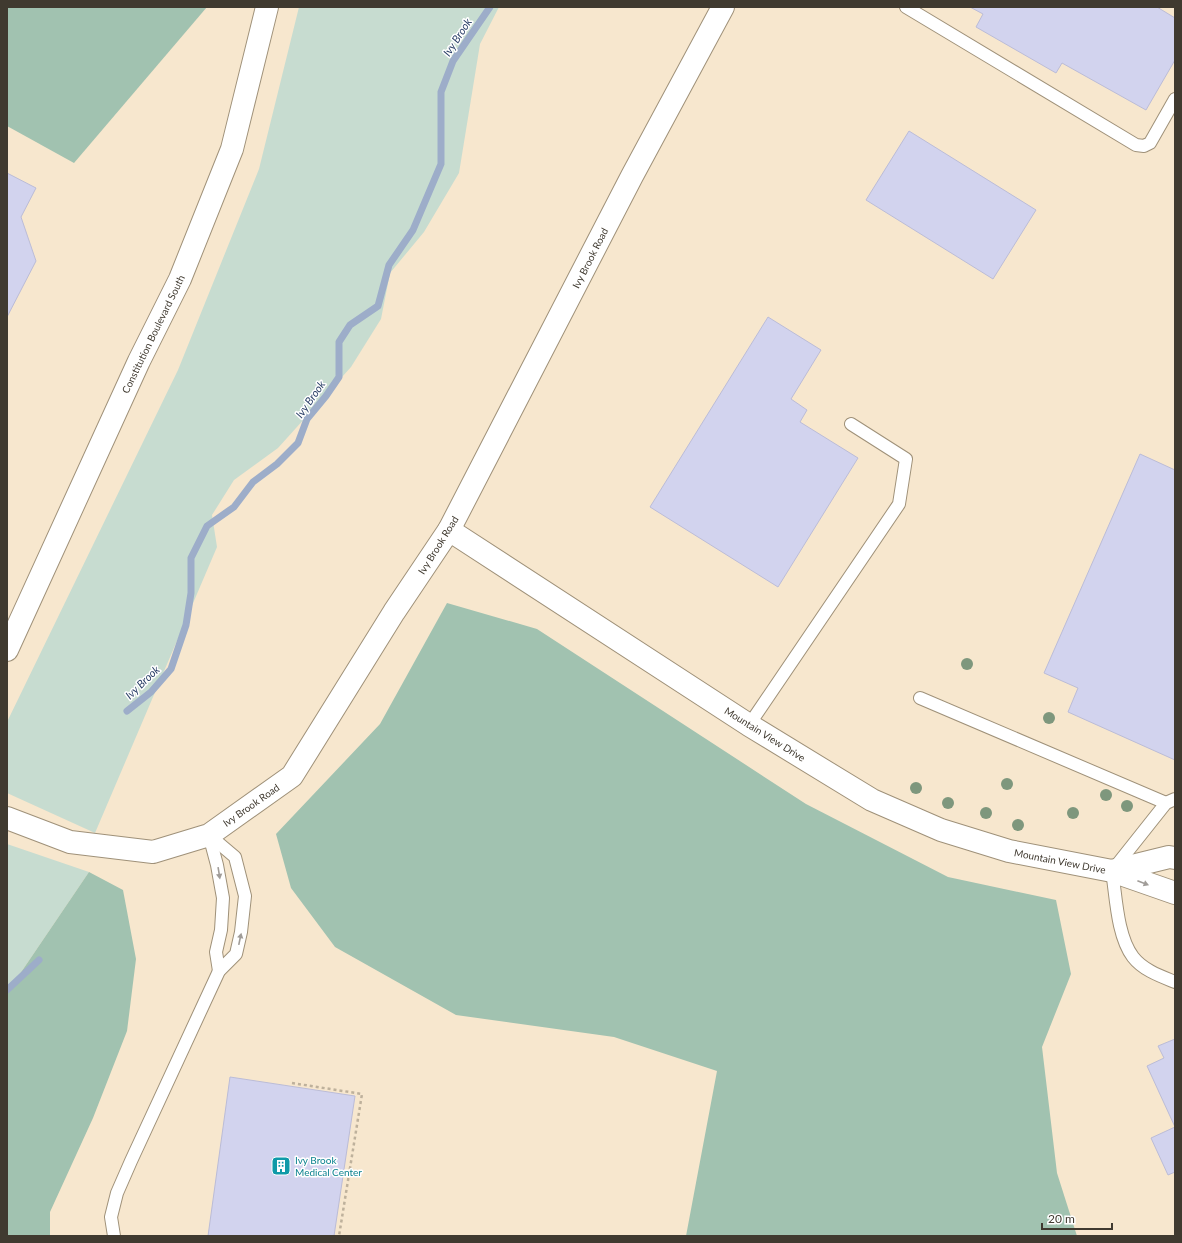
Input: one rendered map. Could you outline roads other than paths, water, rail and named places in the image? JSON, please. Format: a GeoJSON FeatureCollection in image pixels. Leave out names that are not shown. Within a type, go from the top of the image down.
{"type":"FeatureCollection","features":[{"type":"Feature","properties":{"kind":"street","name":"Constitution Boulevard South"},"geometry":{"type":"LineString","coordinates":[[7,650],[139,361],[180,279],[232,149],[267,7]]}},
{"type":"Feature","properties":{"kind":"street","name":"Ivy Brook Road"},"geometry":{"type":"LineString","coordinates":[[7,818],[70,842],[153,852],[209,835],[292,776],[394,612],[449,530],[632,176],[723,7]]}},
{"type":"Feature","properties":{"kind":"street","name":"Mountain View Drive"},"geometry":{"type":"LineString","coordinates":[[449,530],[749,725],[872,800],[941,830],[1009,852],[1112,870],[1175,894]]}},
{"type":"Feature","properties":{"kind":"street","name":"Mountain View Drive"},"geometry":{"type":"LineString","coordinates":[[1112,870],[1169,857],[1175,858]]}},
{"type":"Feature","properties":{"kind":"lane"},"geometry":{"type":"LineString","coordinates":[[906,7],[1136,145],[1144,146],[1150,143],[1175,99]]}},
{"type":"Feature","properties":{"kind":"lane"},"geometry":{"type":"LineString","coordinates":[[749,725],[899,504],[906,459],[851,424]]}},
{"type":"Feature","properties":{"kind":"lane"},"geometry":{"type":"LineString","coordinates":[[920,698],[1171,801],[1112,870],[1123,937],[1133,957],[1155,975],[1175,982]]}},
{"type":"Feature","properties":{"kind":"lane"},"geometry":{"type":"LineString","coordinates":[[209,835],[217,865],[223,898],[221,930],[216,952],[220,971]]}},
{"type":"Feature","properties":{"kind":"lane"},"geometry":{"type":"LineString","coordinates":[[114,1236],[111,1217],[117,1193],[220,971],[236,954],[241,932],[245,896],[235,858],[209,835]]}},
{"type":"Feature","properties":{"kind":"waterway","name":"Ivy Brook"},"geometry":{"type":"LineString","coordinates":[[127,711],[151,692],[171,669],[186,625],[191,593],[191,558],[207,526],[234,507],[253,482],[277,464],[298,443],[307,419],[339,377],[339,342],[350,325],[378,306],[389,265],[413,230],[441,164],[441,92],[453,61],[490,7]]}},
{"type":"Feature","properties":{"kind":"waterway","name":"Ivy Brook"},"geometry":{"type":"LineString","coordinates":[[7,990],[39,960]]}},
{"type":"Feature","properties":{"kind":"place","name":"Ivy Brook Medical Center"},"geometry":{"type":"Point","coordinates":[281,1166]}}]}
